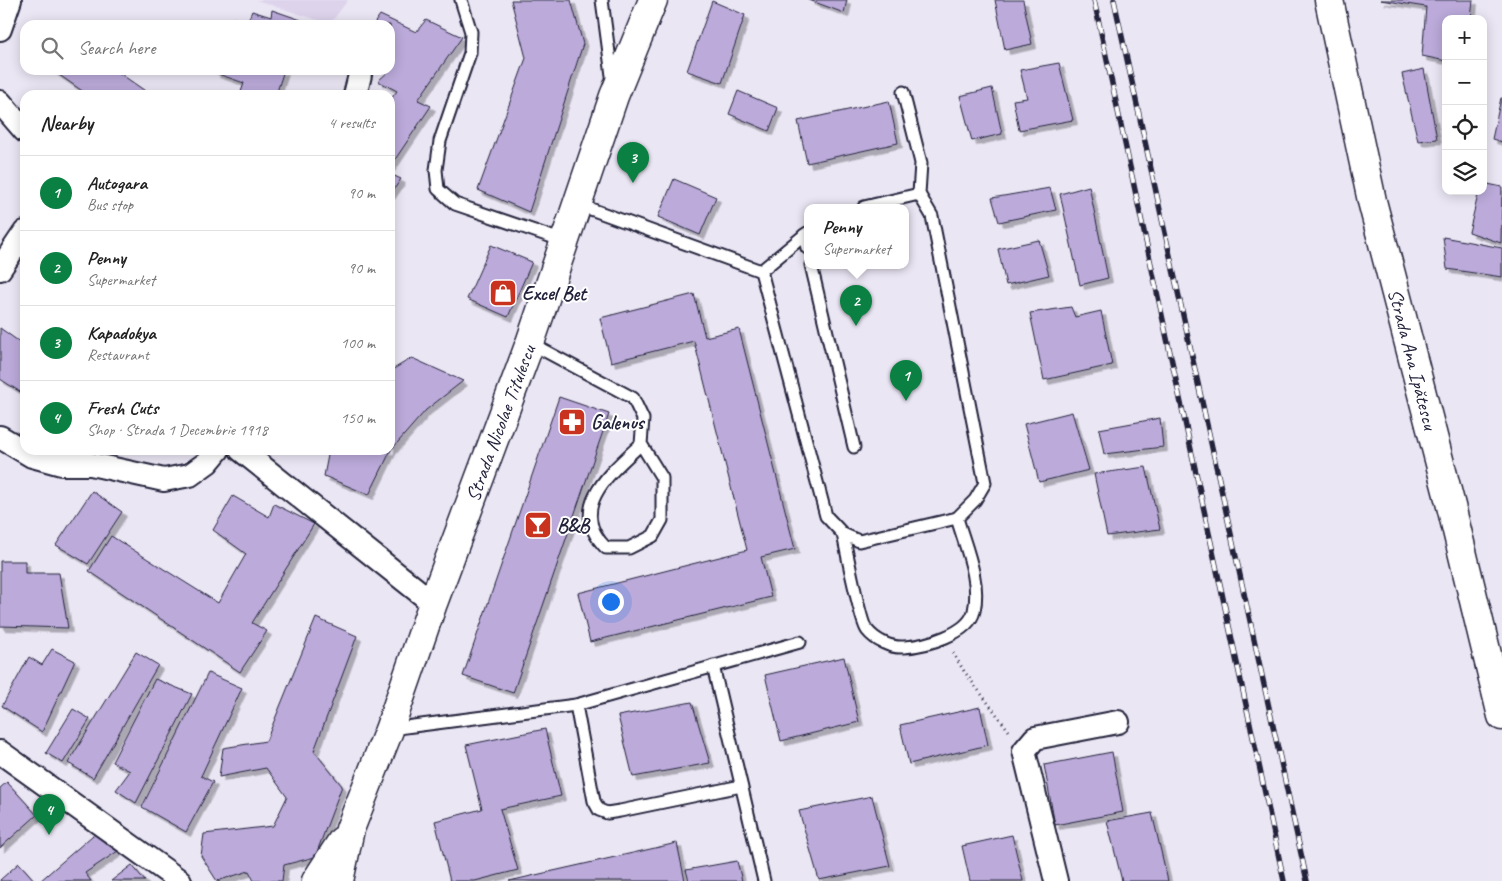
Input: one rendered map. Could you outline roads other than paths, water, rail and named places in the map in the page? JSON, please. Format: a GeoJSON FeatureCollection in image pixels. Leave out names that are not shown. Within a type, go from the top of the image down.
{"type":"FeatureCollection","features":[{"type":"Feature","properties":{"kind":"main road","name":"Strada Ana Ipătescu"},"geometry":{"type":"LineString","coordinates":[[1329,0],[1372,201],[1451,506],[1502,716]]}},
{"type":"Feature","properties":{"kind":"main road","name":"Strada Nicolae Titulescu"},"geometry":{"type":"LineString","coordinates":[[340,881],[350,829],[389,730],[433,602],[530,343],[614,96],[649,5]]}},
{"type":"Feature","properties":{"kind":"main road","name":"Strada Nicolae Titulescu"},"geometry":{"type":"LineString","coordinates":[[316,881],[350,829]]}},
{"type":"Feature","properties":{"kind":"street"},"geometry":{"type":"LineString","coordinates":[[0,29],[10,0]]}},
{"type":"Feature","properties":{"kind":"street"},"geometry":{"type":"LineString","coordinates":[[0,102],[20,125]]}},
{"type":"Feature","properties":{"kind":"street"},"geometry":{"type":"LineString","coordinates":[[0,269],[20,239]]}},
{"type":"Feature","properties":{"kind":"street"},"geometry":{"type":"LineString","coordinates":[[0,437],[20,449]]}},
{"type":"Feature","properties":{"kind":"street"},"geometry":{"type":"LineString","coordinates":[[30,455],[61,464],[91,464],[164,480],[190,475],[208,462],[214,455]]}},
{"type":"Feature","properties":{"kind":"street"},"geometry":{"type":"LineString","coordinates":[[247,455],[433,602]]}},
{"type":"Feature","properties":{"kind":"street"},"geometry":{"type":"LineString","coordinates":[[1056,881],[1024,751],[1035,738],[1118,722]]}},
{"type":"Feature","properties":{"kind":"street"},"geometry":{"type":"LineString","coordinates":[[0,752],[180,881]]}},
{"type":"Feature","properties":{"kind":"lane"},"geometry":{"type":"LineString","coordinates":[[461,0],[471,32],[470,53],[440,141],[436,170],[438,189],[454,204],[564,241]]}},
{"type":"Feature","properties":{"kind":"lane"},"geometry":{"type":"LineString","coordinates":[[602,0],[614,96]]}},
{"type":"Feature","properties":{"kind":"lane"},"geometry":{"type":"LineString","coordinates":[[760,271],[826,516],[843,534],[858,541],[957,518],[975,500],[985,483],[932,216],[919,194],[921,163],[903,92]]}},
{"type":"Feature","properties":{"kind":"lane"},"geometry":{"type":"LineString","coordinates":[[877,204],[919,194]]}},
{"type":"Feature","properties":{"kind":"lane"},"geometry":{"type":"LineString","coordinates":[[576,204],[760,271]]}},
{"type":"Feature","properties":{"kind":"lane"},"geometry":{"type":"LineString","coordinates":[[760,271],[804,236]]}},
{"type":"Feature","properties":{"kind":"lane"},"geometry":{"type":"LineString","coordinates":[[812,269],[854,446]]}},
{"type":"Feature","properties":{"kind":"lane"},"geometry":{"type":"LineString","coordinates":[[530,343],[633,398],[643,419],[641,444],[662,478],[662,520],[653,536],[629,548],[606,548],[594,536],[590,516],[594,497],[606,477],[641,444]]}},
{"type":"Feature","properties":{"kind":"lane"},"geometry":{"type":"LineString","coordinates":[[843,534],[865,629],[880,642],[902,648],[944,637],[964,628],[974,612],[976,592],[957,518]]}},
{"type":"Feature","properties":{"kind":"lane"},"geometry":{"type":"LineString","coordinates":[[389,730],[576,705],[800,642]]}},
{"type":"Feature","properties":{"kind":"lane"},"geometry":{"type":"LineString","coordinates":[[713,666],[764,881]]}},
{"type":"Feature","properties":{"kind":"lane"},"geometry":{"type":"LineString","coordinates":[[576,705],[594,801],[599,810],[607,812],[620,811],[741,786]]}},
{"type":"Feature","properties":{"kind":"railway"},"geometry":{"type":"LineString","coordinates":[[1094,0],[1284,881]]}},
{"type":"Feature","properties":{"kind":"railway"},"geometry":{"type":"LineString","coordinates":[[1114,0],[1307,881]]}},
{"type":"Feature","properties":{"kind":"place","name":"Kapadokya"},"geometry":{"type":"Point","coordinates":[633,183]}},
{"type":"Feature","properties":{"kind":"place","name":"Excel Bet"},"geometry":{"type":"Point","coordinates":[503,293]}},
{"type":"Feature","properties":{"kind":"place","name":"Penny"},"geometry":{"type":"Point","coordinates":[856,326]}},
{"type":"Feature","properties":{"kind":"place","name":"Autogara"},"geometry":{"type":"Point","coordinates":[906,401]}},
{"type":"Feature","properties":{"kind":"place","name":"Galenus"},"geometry":{"type":"Point","coordinates":[572,422]}},
{"type":"Feature","properties":{"kind":"place","name":"B&B"},"geometry":{"type":"Point","coordinates":[538,525]}},
{"type":"Feature","properties":{"kind":"place","name":"Fresh Cuts"},"geometry":{"type":"Point","coordinates":[49,835]}}]}
